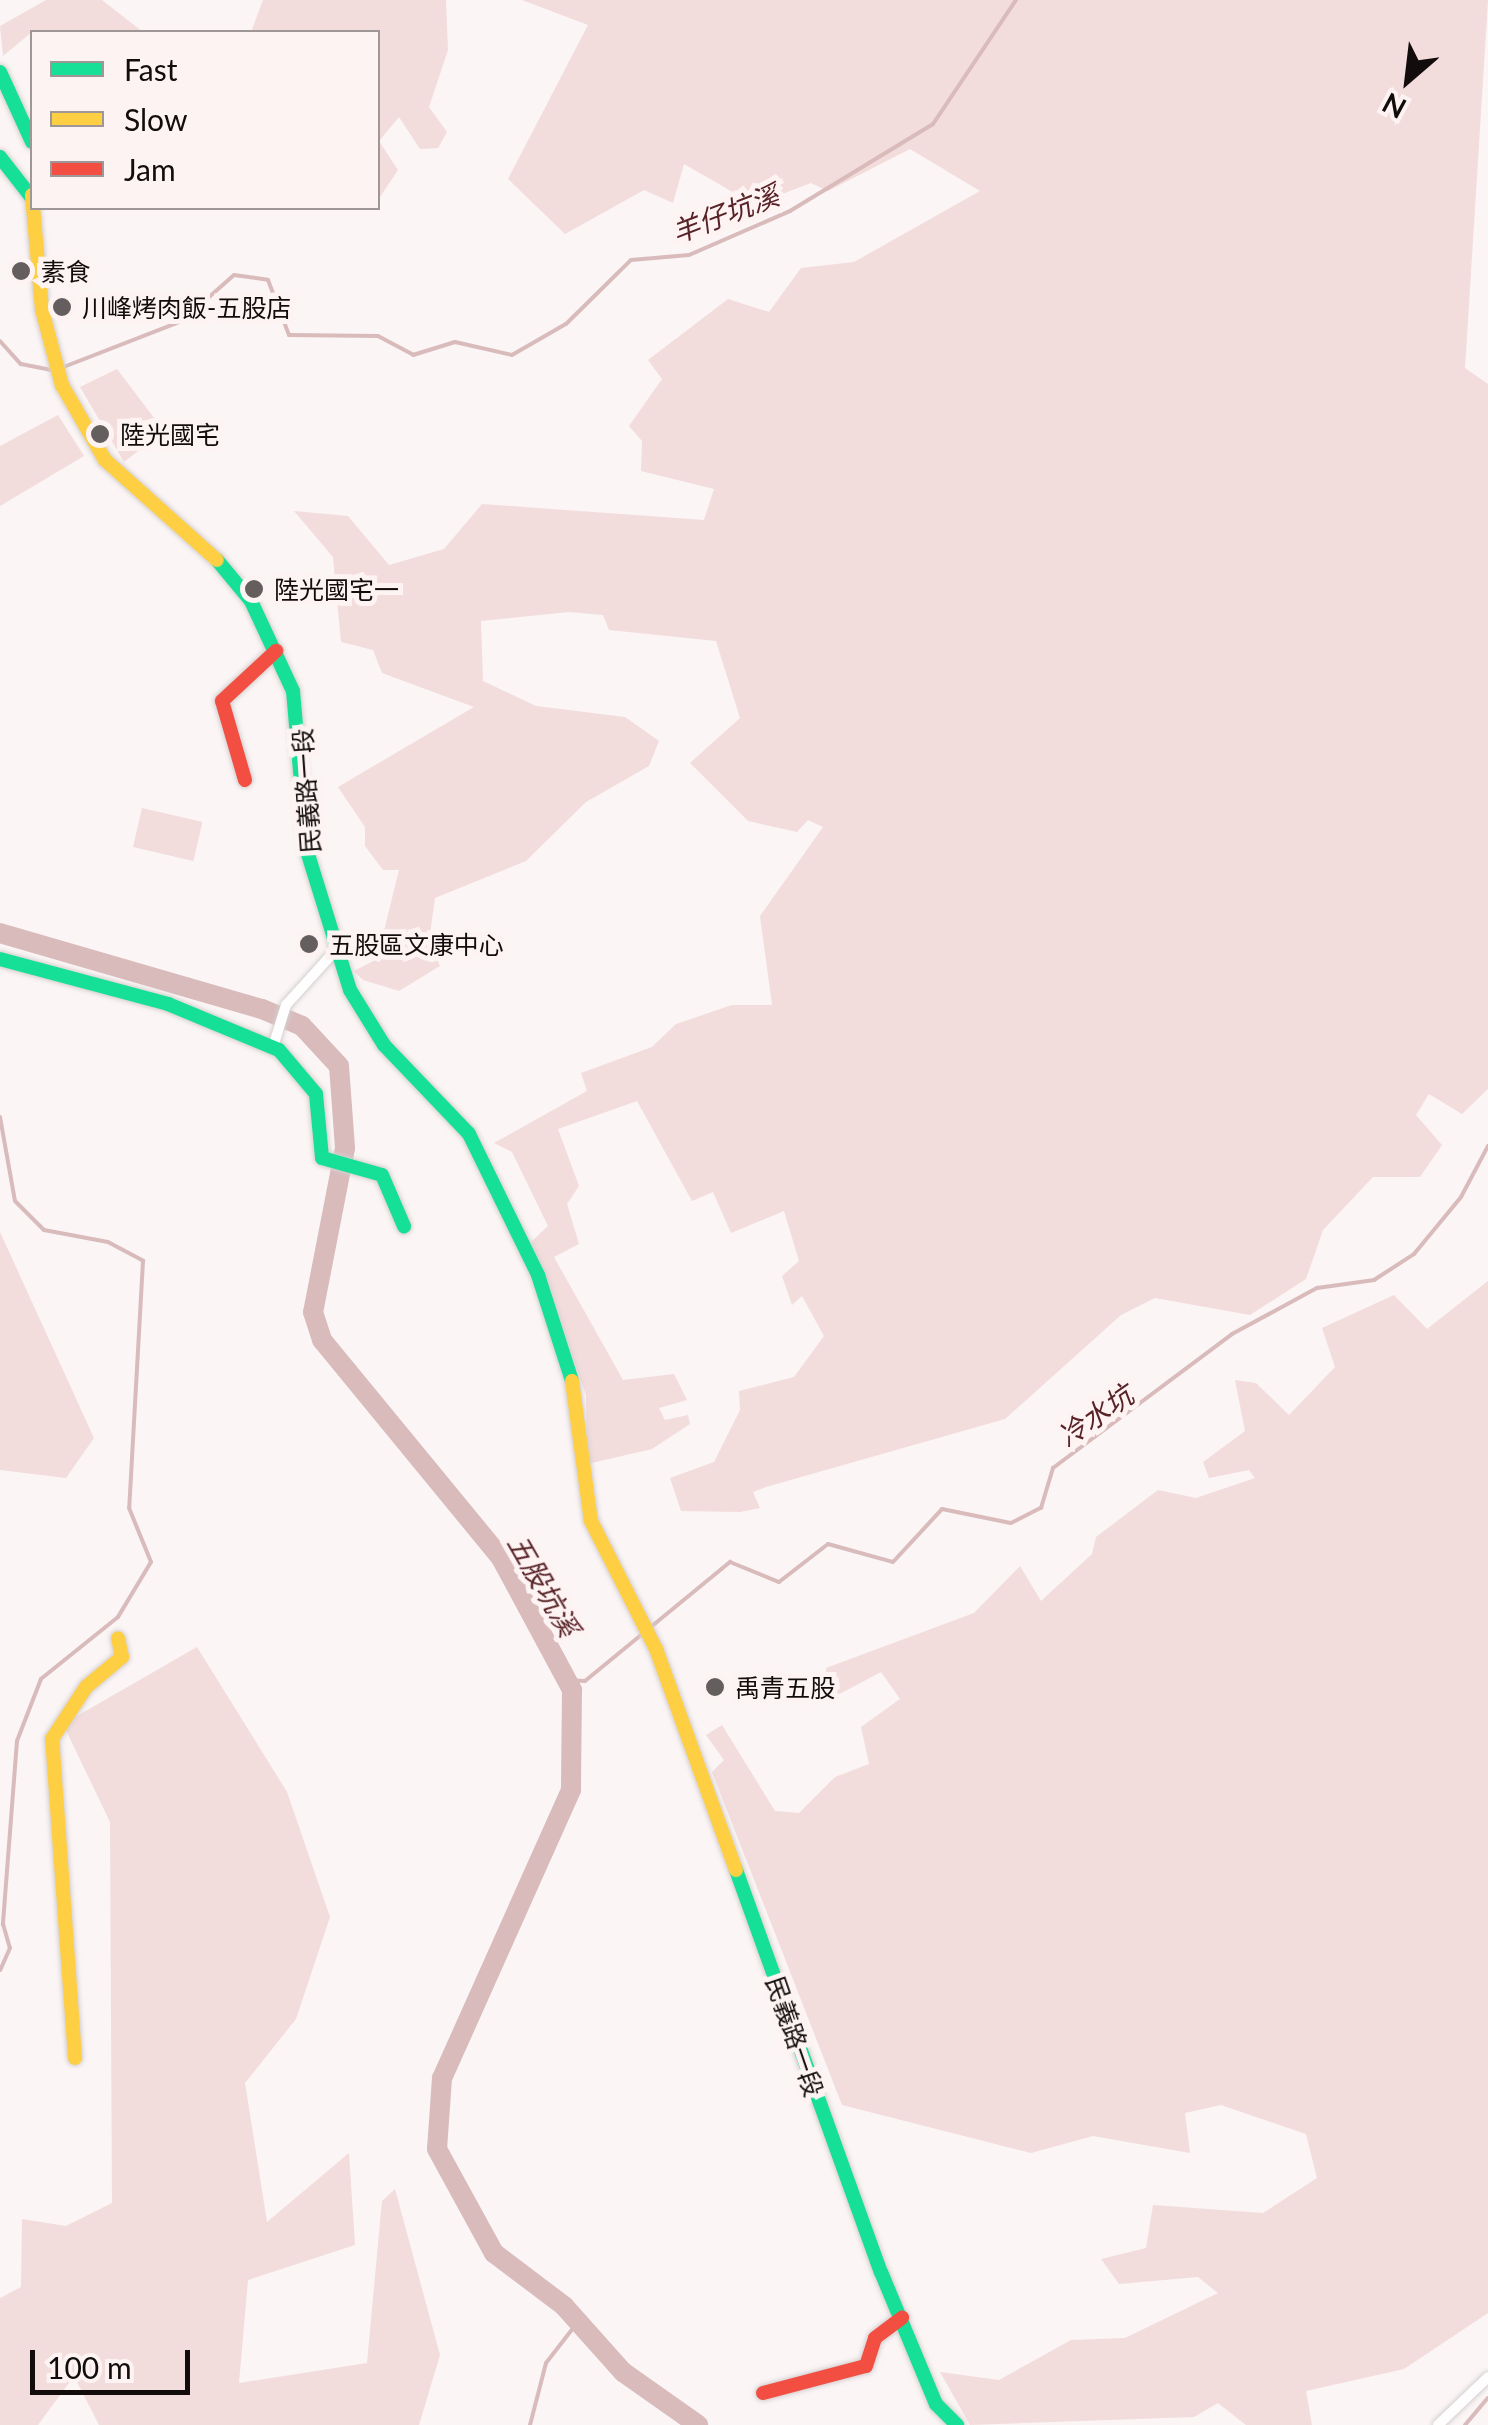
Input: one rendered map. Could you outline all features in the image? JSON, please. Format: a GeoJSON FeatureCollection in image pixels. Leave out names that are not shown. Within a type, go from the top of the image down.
{"type":"FeatureCollection","features":[{"type":"Feature","properties":{"kind":"main road"},"geometry":{"type":"LineString","coordinates":[[0,72],[30,138]]}},
{"type":"Feature","properties":{"kind":"main road"},"geometry":{"type":"LineString","coordinates":[[0,157],[30,194]]}},
{"type":"Feature","properties":{"kind":"main road","name":"民義路一段"},"geometry":{"type":"LineString","coordinates":[[33,210],[42,310],[62,385],[104,460],[231,572],[276,652],[300,720],[303,824],[334,952],[384,1046],[469,1134],[538,1275],[577,1396],[591,1521],[648,1633],[936,2404],[957,2425]]}},
{"type":"Feature","properties":{"kind":"main road"},"geometry":{"type":"LineString","coordinates":[[245,780],[222,701],[276,652]]}},
{"type":"Feature","properties":{"kind":"main road"},"geometry":{"type":"LineString","coordinates":[[0,959],[168,1004],[274,1043],[316,1094],[322,1158],[382,1176],[404,1226]]}},
{"type":"Feature","properties":{"kind":"main road"},"geometry":{"type":"LineString","coordinates":[[75,2058],[52,1739],[86,1687],[122,1657],[118,1638]]}},
{"type":"Feature","properties":{"kind":"main road"},"geometry":{"type":"LineString","coordinates":[[764,2393],[866,2366],[874,2338],[902,2318]]}},
{"type":"Feature","properties":{"kind":"street"},"geometry":{"type":"LineString","coordinates":[[274,1043],[286,1006],[334,952]]}},
{"type":"Feature","properties":{"kind":"street"},"geometry":{"type":"LineString","coordinates":[[1438,2425],[1488,2377]]}},
{"type":"Feature","properties":{"kind":"shaded area"},"geometry":{"type":"Polygon","coordinates":[[[46,0],[102,0],[140,30],[30,30],[3,56],[0,26],[46,0]]]}},
{"type":"Feature","properties":{"kind":"shaded area"},"geometry":{"type":"Polygon","coordinates":[[[263,0],[446,0],[448,50],[429,107],[447,132],[438,148],[420,149],[399,117],[380,140],[380,30],[252,30],[263,0]]]}},
{"type":"Feature","properties":{"kind":"shaded area"},"geometry":{"type":"Polygon","coordinates":[[[522,0],[1488,0],[1465,368],[1488,384],[1488,1089],[1462,1114],[1429,1094],[1416,1115],[1442,1145],[1420,1177],[1373,1177],[1323,1230],[1306,1279],[1250,1315],[1155,1298],[1121,1315],[1005,1419],[766,1487],[753,1492],[760,1508],[740,1512],[681,1511],[670,1478],[714,1462],[740,1410],[739,1391],[794,1377],[824,1336],[802,1296],[792,1305],[782,1276],[799,1261],[784,1211],[731,1233],[713,1192],[692,1201],[637,1101],[558,1129],[579,1186],[567,1204],[579,1244],[554,1257],[623,1380],[674,1374],[687,1400],[659,1408],[665,1420],[688,1415],[690,1424],[652,1449],[587,1464],[586,1395],[531,1242],[548,1226],[512,1152],[494,1143],[587,1091],[581,1073],[652,1047],[676,1024],[732,1005],[772,1005],[760,916],[823,827],[808,820],[797,832],[748,821],[690,763],[740,718],[716,641],[609,630],[603,615],[569,612],[481,621],[483,681],[536,706],[625,717],[659,741],[649,766],[586,802],[526,861],[435,898],[429,941],[440,966],[399,991],[363,980],[354,971],[377,959],[399,870],[383,870],[365,846],[365,827],[338,787],[474,707],[382,673],[373,650],[341,642],[333,557],[294,511],[348,516],[389,565],[444,549],[482,504],[704,520],[714,489],[641,471],[642,441],[629,426],[662,379],[648,360],[728,299],[769,312],[801,268],[854,262],[980,191],[910,149],[828,191],[811,183],[769,199],[769,213],[684,164],[673,203],[644,190],[565,234],[508,179],[588,25],[522,0]]]}},
{"type":"Feature","properties":{"kind":"shaded area"},"geometry":{"type":"Polygon","coordinates":[[[380,143],[398,170],[380,197],[380,143]]]}},
{"type":"Feature","properties":{"kind":"shaded area"},"geometry":{"type":"Polygon","coordinates":[[[117,369],[164,431],[124,462],[80,387],[117,369]]]}},
{"type":"Feature","properties":{"kind":"shaded area"},"geometry":{"type":"Polygon","coordinates":[[[58,415],[84,456],[0,506],[0,446],[58,415]]]}},
{"type":"Feature","properties":{"kind":"shaded area"},"geometry":{"type":"Polygon","coordinates":[[[142,808],[202,822],[193,861],[133,847],[142,808]]]}},
{"type":"Feature","properties":{"kind":"shaded area"},"geometry":{"type":"Polygon","coordinates":[[[0,1232],[94,1438],[66,1478],[0,1470],[0,1232]]]}},
{"type":"Feature","properties":{"kind":"shaded area"},"geometry":{"type":"Polygon","coordinates":[[[1488,1281],[1488,2313],[1404,2369],[1306,2391],[1312,2425],[1246,2425],[1218,2403],[1194,2417],[970,2425],[940,2372],[999,2380],[1071,2340],[1125,2338],[1218,2293],[1198,2277],[1119,2284],[1101,2259],[1146,2248],[1153,2205],[1263,2213],[1317,2178],[1306,2134],[1221,2105],[1185,2113],[1190,2153],[1093,2136],[1031,2153],[842,2105],[712,1772],[724,1760],[706,1735],[722,1725],[775,1811],[799,1813],[835,1777],[869,1764],[861,1727],[900,1699],[881,1672],[828,1700],[826,1668],[974,1613],[1020,1566],[1041,1601],[1092,1554],[1096,1537],[1158,1490],[1196,1498],[1255,1478],[1249,1470],[1209,1478],[1203,1462],[1245,1431],[1235,1380],[1256,1383],[1289,1415],[1335,1367],[1322,1328],[1394,1295],[1427,1329],[1488,1281]]]}},
{"type":"Feature","properties":{"kind":"shaded area"},"geometry":{"type":"Polygon","coordinates":[[[197,1647],[287,1792],[330,1917],[296,2019],[245,2083],[267,2222],[349,2153],[355,2245],[248,2280],[239,2383],[367,2363],[382,2201],[395,2189],[440,2355],[419,2425],[99,2425],[74,2376],[38,2425],[0,2425],[0,2298],[21,2287],[22,2219],[66,2226],[112,2203],[110,1822],[63,1724],[197,1647]]]}},
{"type":"Feature","properties":{"kind":"waterway","name":"羊仔坑溪"},"geometry":{"type":"LineString","coordinates":[[61,368],[182,321],[234,275],[268,280],[289,335],[378,336],[413,355],[455,342],[512,355],[566,324],[631,260],[689,255],[790,211],[933,124],[1016,0]]}},
{"type":"Feature","properties":{"kind":"waterway","name":"羊仔坑溪"},"geometry":{"type":"LineString","coordinates":[[0,341],[21,364],[51,370]]}},
{"type":"Feature","properties":{"kind":"waterway","name":"五股坑溪"},"geometry":{"type":"LineString","coordinates":[[0,933],[262,1009],[302,1026],[339,1066],[345,1148],[313,1312],[322,1340],[501,1558],[572,1690],[571,1790],[442,2078],[437,2149],[494,2253],[564,2306],[623,2372],[698,2425]]}},
{"type":"Feature","properties":{"kind":"waterway"},"geometry":{"type":"LineString","coordinates":[[0,1117],[15,1201],[44,1230],[108,1242],[143,1261],[129,1508],[151,1562],[118,1617],[41,1679],[17,1741],[3,1924],[10,1948],[0,1970]]}},
{"type":"Feature","properties":{"kind":"waterway","name":"冷水坑"},"geometry":{"type":"LineString","coordinates":[[566,1680],[585,1681],[730,1562],[779,1582],[828,1544],[893,1562],[942,1509],[1011,1523],[1041,1508],[1053,1468],[1232,1334],[1317,1288],[1374,1280],[1414,1254],[1461,1197],[1488,1146]]}},
{"type":"Feature","properties":{"kind":"waterway"},"geometry":{"type":"LineString","coordinates":[[530,2425],[546,2363],[577,2323]]}},
{"type":"Feature","properties":{"kind":"waterway"},"geometry":{"type":"LineString","coordinates":[[1465,2425],[1488,2398]]}},
{"type":"Feature","properties":{"kind":"traffic: fast"},"geometry":{"type":"LineString","coordinates":[[0,72],[30,138]]}},
{"type":"Feature","properties":{"kind":"traffic: fast"},"geometry":{"type":"LineString","coordinates":[[0,157],[30,195]]}},
{"type":"Feature","properties":{"kind":"traffic: fast"},"geometry":{"type":"LineString","coordinates":[[217,560],[251,601],[293,691],[307,851],[350,990],[384,1045],[469,1134],[538,1275],[572,1381]]}},
{"type":"Feature","properties":{"kind":"traffic: fast"},"geometry":{"type":"LineString","coordinates":[[0,959],[168,1004],[279,1050],[316,1094],[322,1158],[382,1175],[404,1226]]}},
{"type":"Feature","properties":{"kind":"traffic: fast"},"geometry":{"type":"LineString","coordinates":[[736,1870],[881,2272],[936,2404],[957,2425]]}},
{"type":"Feature","properties":{"kind":"traffic: slow"},"geometry":{"type":"LineString","coordinates":[[33,210],[42,310],[62,385],[105,460],[217,560]]}},
{"type":"Feature","properties":{"kind":"traffic: slow"},"geometry":{"type":"LineString","coordinates":[[572,1381],[591,1521],[656,1649],[736,1870]]}},
{"type":"Feature","properties":{"kind":"traffic: slow"},"geometry":{"type":"LineString","coordinates":[[75,2058],[52,1739],[86,1687],[122,1657],[118,1638]]}},
{"type":"Feature","properties":{"kind":"traffic: jam"},"geometry":{"type":"LineString","coordinates":[[245,780],[222,701],[276,651]]}},
{"type":"Feature","properties":{"kind":"traffic: jam"},"geometry":{"type":"LineString","coordinates":[[763,2393],[866,2366],[875,2338],[902,2318]]}},
{"type":"Feature","properties":{"kind":"place","name":"素食"},"geometry":{"type":"Point","coordinates":[21,271]}},
{"type":"Feature","properties":{"kind":"place","name":"川峰烤肉飯-五股店"},"geometry":{"type":"Point","coordinates":[62,307]}},
{"type":"Feature","properties":{"kind":"place","name":"陸光國宅"},"geometry":{"type":"Point","coordinates":[100,434]}},
{"type":"Feature","properties":{"kind":"place","name":"陸光國宅一"},"geometry":{"type":"Point","coordinates":[254,589]}},
{"type":"Feature","properties":{"kind":"place","name":"五股區文康中心"},"geometry":{"type":"Point","coordinates":[309,944]}},
{"type":"Feature","properties":{"kind":"place","name":"禹青五股"},"geometry":{"type":"Point","coordinates":[715,1687]}}]}
